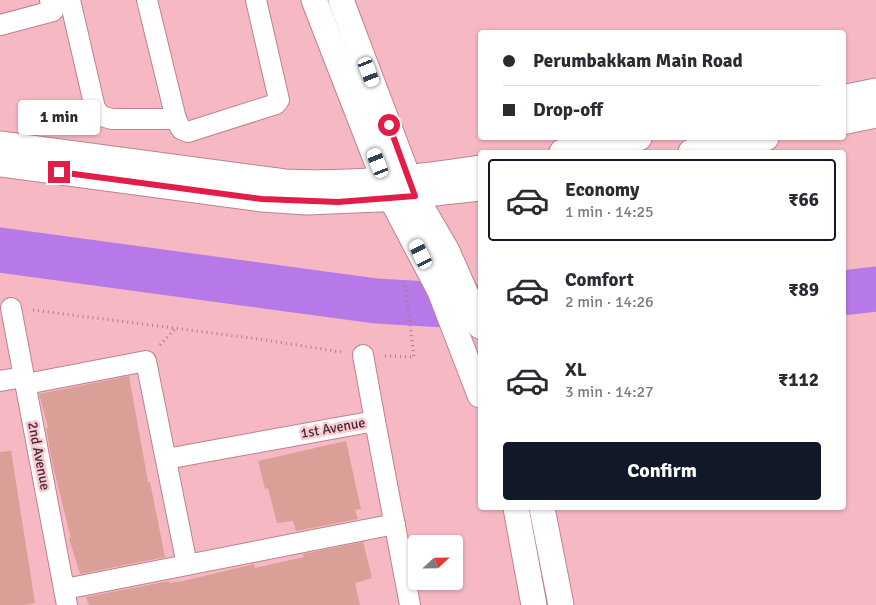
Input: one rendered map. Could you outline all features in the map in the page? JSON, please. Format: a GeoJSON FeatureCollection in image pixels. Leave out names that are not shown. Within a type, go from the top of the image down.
{"type":"FeatureCollection","features":[{"type":"Feature","properties":{"kind":"street"},"geometry":{"type":"LineString","coordinates":[[0,25],[53,11],[50,0]]}},
{"type":"Feature","properties":{"kind":"street"},"geometry":{"type":"LineString","coordinates":[[70,0],[95,108],[101,116],[112,119],[176,119]]}},
{"type":"Feature","properties":{"kind":"street"},"geometry":{"type":"LineString","coordinates":[[147,0],[176,119],[181,129],[188,132],[276,104],[279,100],[256,0]]}},
{"type":"Feature","properties":{"kind":"street"},"geometry":{"type":"LineString","coordinates":[[314,0],[400,188],[453,264],[478,321]]}},
{"type":"Feature","properties":{"kind":"street"},"geometry":{"type":"LineString","coordinates":[[341,0],[400,188],[427,266],[457,333],[478,388]]}},
{"type":"Feature","properties":{"kind":"street"},"geometry":{"type":"LineString","coordinates":[[846,97],[876,91]]}},
{"type":"Feature","properties":{"kind":"street"},"geometry":{"type":"LineString","coordinates":[[846,121],[876,115]]}},
{"type":"Feature","properties":{"kind":"street"},"geometry":{"type":"LineString","coordinates":[[573,150],[628,140]]}},
{"type":"Feature","properties":{"kind":"street"},"geometry":{"type":"LineString","coordinates":[[702,150],[755,140]]}},
{"type":"Feature","properties":{"kind":"street"},"geometry":{"type":"LineString","coordinates":[[0,144],[285,182],[400,188],[478,188]]}},
{"type":"Feature","properties":{"kind":"street"},"geometry":{"type":"LineString","coordinates":[[0,164],[262,199],[338,202],[478,168]]}},
{"type":"Feature","properties":{"kind":"street","name":"2nd Avenue"},"geometry":{"type":"LineString","coordinates":[[11,308],[66,597]]}},
{"type":"Feature","properties":{"kind":"street"},"geometry":{"type":"LineString","coordinates":[[363,355],[375,421]]}},
{"type":"Feature","properties":{"kind":"street"},"geometry":{"type":"LineString","coordinates":[[0,382],[25,381],[146,361],[187,565]]}},
{"type":"Feature","properties":{"kind":"street","name":"1st Avenue"},"geometry":{"type":"LineString","coordinates":[[166,459],[375,421],[410,605]]}},
{"type":"Feature","properties":{"kind":"street"},"geometry":{"type":"LineString","coordinates":[[516,510],[534,605]]}},
{"type":"Feature","properties":{"kind":"street"},"geometry":{"type":"LineString","coordinates":[[542,510],[561,605]]}},
{"type":"Feature","properties":{"kind":"street"},"geometry":{"type":"LineString","coordinates":[[66,597],[187,565],[395,524]]}},
{"type":"Feature","properties":{"kind":"path"},"geometry":{"type":"LineString","coordinates":[[11,308],[231,335],[363,355],[414,357]]}},
{"type":"Feature","properties":{"kind":"building"},"geometry":{"type":"Polygon","coordinates":[[[129,376],[148,482],[150,482],[165,557],[80,574],[69,538],[71,538],[52,462],[46,428],[48,427],[39,394],[129,376]]]}},
{"type":"Feature","properties":{"kind":"building"},"geometry":{"type":"Polygon","coordinates":[[[346,441],[361,509],[355,510],[358,519],[296,531],[293,521],[277,523],[268,488],[265,489],[258,461],[346,441]]]}},
{"type":"Feature","properties":{"kind":"building"},"geometry":{"type":"Polygon","coordinates":[[[11,451],[35,603],[24,605],[0,605],[0,452],[11,451]]]}},
{"type":"Feature","properties":{"kind":"building"},"geometry":{"type":"Polygon","coordinates":[[[363,542],[372,578],[355,583],[360,605],[89,605],[86,597],[169,581],[169,583],[183,581],[254,564],[255,568],[304,557],[303,554],[363,542]]]}},
{"type":"Feature","properties":{"kind":"waterway"},"geometry":{"type":"LineString","coordinates":[[0,250],[376,301],[478,307]]}},
{"type":"Feature","properties":{"kind":"waterway"},"geometry":{"type":"LineString","coordinates":[[846,293],[876,289]]}},
{"type":"Feature","properties":{"kind":"route"},"geometry":{"type":"LineString","coordinates":[[59,172],[262,199],[338,202],[415,196],[389,125]]}}]}
